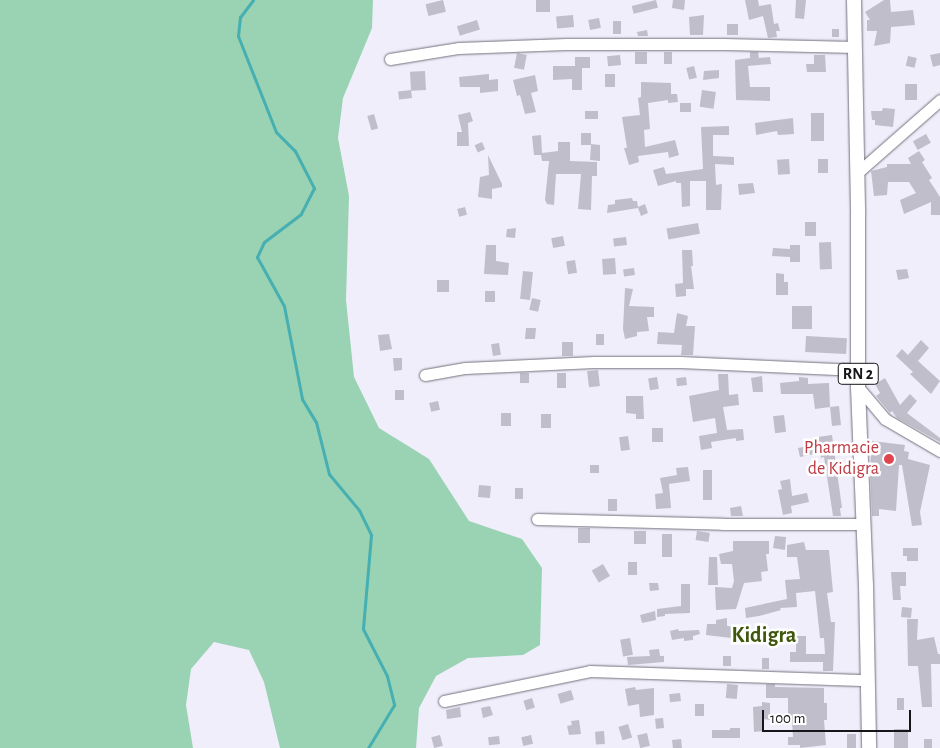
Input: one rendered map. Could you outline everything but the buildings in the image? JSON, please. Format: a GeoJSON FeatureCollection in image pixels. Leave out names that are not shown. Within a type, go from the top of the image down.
{"type":"FeatureCollection","features":[{"type":"Feature","properties":{"kind":"main road","name":"RN 2"},"geometry":{"type":"LineString","coordinates":[[854,0],[858,387],[864,524],[869,748]]}},
{"type":"Feature","properties":{"kind":"street"},"geometry":{"type":"LineString","coordinates":[[390,59],[459,48],[566,44],[724,44],[855,47]]}},
{"type":"Feature","properties":{"kind":"street"},"geometry":{"type":"LineString","coordinates":[[857,174],[940,100]]}},
{"type":"Feature","properties":{"kind":"street"},"geometry":{"type":"LineString","coordinates":[[425,376],[465,368],[594,362],[680,362],[858,370]]}},
{"type":"Feature","properties":{"kind":"street"},"geometry":{"type":"LineString","coordinates":[[858,387],[886,419],[940,451]]}},
{"type":"Feature","properties":{"kind":"street"},"geometry":{"type":"LineString","coordinates":[[537,519],[713,524],[864,524]]}},
{"type":"Feature","properties":{"kind":"street"},"geometry":{"type":"LineString","coordinates":[[444,701],[590,671],[868,680]]}},
{"type":"Feature","properties":{"kind":"green space"},"geometry":{"type":"Polygon","coordinates":[[[0,0],[373,0],[372,28],[343,98],[338,138],[349,196],[346,300],[354,377],[379,428],[429,459],[469,521],[522,539],[542,568],[540,645],[523,655],[468,658],[436,676],[419,708],[416,748],[280,748],[264,682],[249,650],[214,642],[191,669],[186,705],[193,748],[0,748],[0,0]]]}},
{"type":"Feature","properties":{"kind":"waterway"},"geometry":{"type":"LineString","coordinates":[[253,0],[240,17],[238,36],[276,132],[295,151],[314,188],[301,214],[264,242],[257,257],[284,306],[302,399],[316,422],[329,474],[359,510],[371,535],[363,629],[387,676],[394,705],[368,748]]}},
{"type":"Feature","properties":{"kind":"place","name":"Pharmacie de Kidigra"},"geometry":{"type":"Point","coordinates":[889,459]}},
{"type":"Feature","properties":{"kind":"district","name":"Kidigra"},"geometry":{"type":"Point","coordinates":[764,636]}}]}
